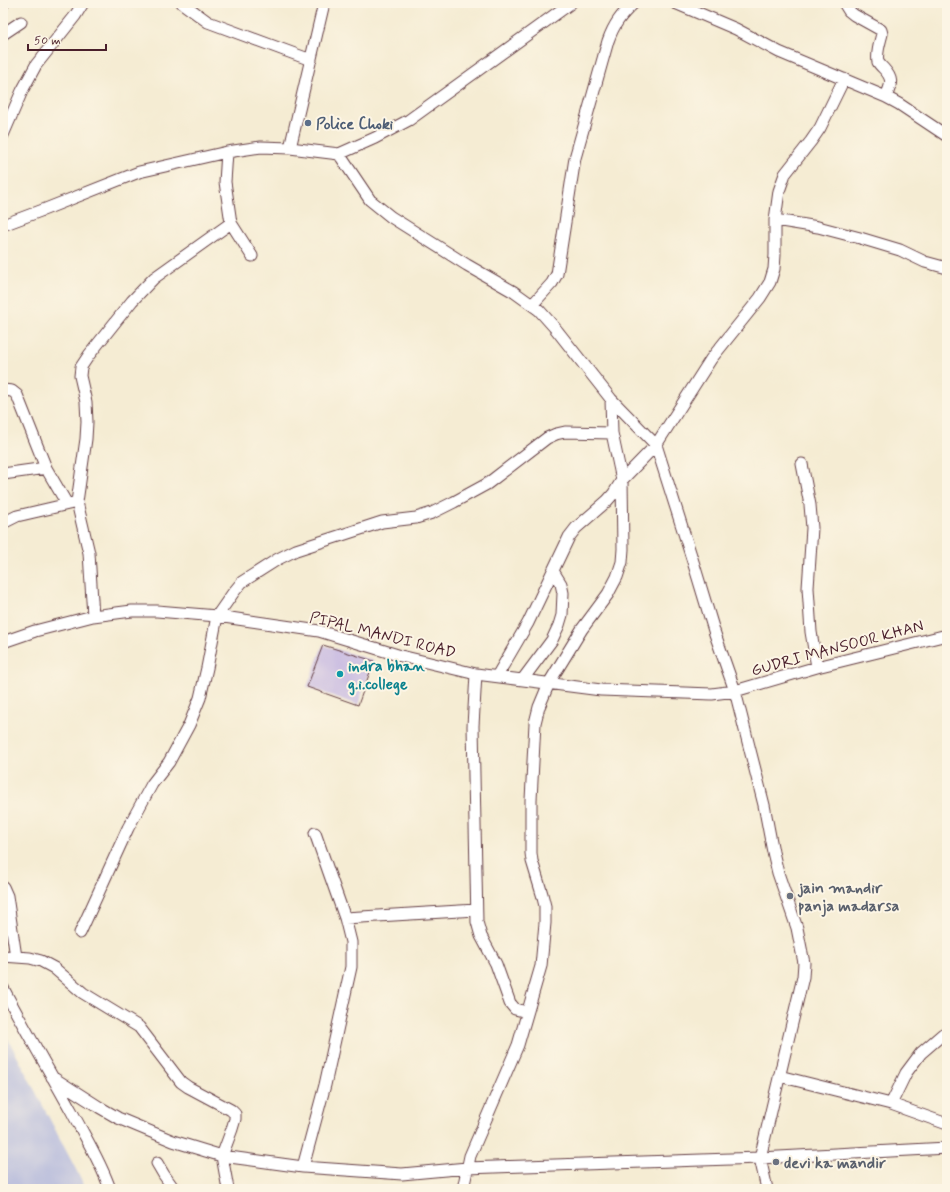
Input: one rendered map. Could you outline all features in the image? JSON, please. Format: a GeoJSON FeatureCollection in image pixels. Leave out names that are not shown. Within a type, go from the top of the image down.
{"type":"FeatureCollection","features":[{"type":"Feature","properties":{"kind":"street"},"geometry":{"type":"LineString","coordinates":[[3,135],[36,65],[76,16],[83,3]]}},
{"type":"Feature","properties":{"kind":"street"},"geometry":{"type":"LineString","coordinates":[[182,3],[208,22],[311,60]]}},
{"type":"Feature","properties":{"kind":"street"},"geometry":{"type":"LineString","coordinates":[[290,148],[324,3]]}},
{"type":"Feature","properties":{"kind":"street"},"geometry":{"type":"LineString","coordinates":[[3,225],[139,172],[227,152],[261,147],[290,148],[340,154],[409,120],[571,3]]}},
{"type":"Feature","properties":{"kind":"street"},"geometry":{"type":"LineString","coordinates":[[532,305],[552,283],[557,274],[575,158],[608,41],[612,29],[622,15],[634,3]]}},
{"type":"Feature","properties":{"kind":"street"},"geometry":{"type":"LineString","coordinates":[[675,3],[736,29],[779,52],[886,97],[947,136]]}},
{"type":"Feature","properties":{"kind":"street"},"geometry":{"type":"LineString","coordinates":[[844,3],[849,11],[854,15],[881,30],[882,34],[878,63],[890,75],[891,80],[886,97]]}},
{"type":"Feature","properties":{"kind":"street"},"geometry":{"type":"LineString","coordinates":[[3,34],[20,22]]}},
{"type":"Feature","properties":{"kind":"street"},"geometry":{"type":"LineString","coordinates":[[497,676],[528,623],[568,537],[607,501],[622,480],[656,445],[711,359],[760,298],[770,282],[774,269],[775,220],[778,191],[784,174],[820,128],[844,79]]}},
{"type":"Feature","properties":{"kind":"street"},"geometry":{"type":"LineString","coordinates":[[227,152],[225,182],[231,223],[252,256]]}},
{"type":"Feature","properties":{"kind":"street"},"geometry":{"type":"LineString","coordinates":[[340,154],[370,200],[391,217],[467,265],[514,292],[538,310],[555,328],[611,399],[656,445],[715,634],[735,692],[764,805],[776,866],[797,928],[804,962],[803,977],[760,1158],[767,1189]]}},
{"type":"Feature","properties":{"kind":"street"},"geometry":{"type":"LineString","coordinates":[[775,220],[818,227],[867,240],[900,250],[925,262],[947,268]]}},
{"type":"Feature","properties":{"kind":"street"},"geometry":{"type":"LineString","coordinates":[[72,503],[86,439],[86,402],[80,376],[81,366],[132,301],[154,278],[231,223]]}},
{"type":"Feature","properties":{"kind":"street"},"geometry":{"type":"LineString","coordinates":[[3,390],[12,391],[17,395],[46,468],[72,503],[89,553],[93,616]]}},
{"type":"Feature","properties":{"kind":"street"},"geometry":{"type":"LineString","coordinates":[[463,1189],[470,1156],[518,1045],[541,966],[545,906],[531,853],[531,800],[535,723],[539,707],[549,683],[582,629],[608,594],[617,577],[622,562],[622,480],[612,433],[611,399]]}},
{"type":"Feature","properties":{"kind":"street"},"geometry":{"type":"LineString","coordinates":[[80,933],[128,828],[152,784],[169,762],[190,725],[200,698],[217,616],[232,593],[242,582],[278,559],[296,550],[382,522],[416,518],[432,513],[487,484],[547,438],[556,434],[565,432],[612,433]]}},
{"type":"Feature","properties":{"kind":"street"},"geometry":{"type":"LineString","coordinates":[[802,464],[810,506],[812,528],[808,588],[811,632],[817,667]]}},
{"type":"Feature","properties":{"kind":"street"},"geometry":{"type":"LineString","coordinates":[[3,474],[46,468]]}},
{"type":"Feature","properties":{"kind":"street"},"geometry":{"type":"LineString","coordinates":[[3,523],[16,516],[72,503]]}},
{"type":"Feature","properties":{"kind":"street"},"geometry":{"type":"LineString","coordinates":[[522,679],[552,640],[562,615],[563,593],[561,584],[553,571]]}},
{"type":"Feature","properties":{"kind":"street","name":"PIPAL MANDI ROAD"},"geometry":{"type":"LineString","coordinates":[[3,642],[35,631],[93,616],[132,611],[157,611],[217,616],[319,631],[401,656],[476,674],[601,690],[712,694],[735,692]]}},
{"type":"Feature","properties":{"kind":"street","name":"GUDRI MANSOOR KHAN"},"geometry":{"type":"LineString","coordinates":[[735,692],[817,667],[947,635]]}},
{"type":"Feature","properties":{"kind":"street"},"geometry":{"type":"LineString","coordinates":[[476,674],[473,726],[476,922],[478,929],[496,964],[510,1003],[515,1009],[527,1012]]}},
{"type":"Feature","properties":{"kind":"street"},"geometry":{"type":"LineString","coordinates":[[303,1167],[325,1085],[352,967],[351,942],[345,918],[314,833]]}},
{"type":"Feature","properties":{"kind":"street"},"geometry":{"type":"LineString","coordinates":[[3,888],[7,896],[16,958]]}},
{"type":"Feature","properties":{"kind":"street"},"geometry":{"type":"LineString","coordinates":[[345,918],[476,910]]}},
{"type":"Feature","properties":{"kind":"street"},"geometry":{"type":"LineString","coordinates":[[3,956],[36,960],[54,968],[83,993],[139,1028],[147,1036],[181,1082],[231,1110],[235,1114],[232,1129],[222,1156],[228,1189]]}},
{"type":"Feature","properties":{"kind":"street"},"geometry":{"type":"LineString","coordinates":[[3,988],[82,1131],[106,1177],[110,1189]]}},
{"type":"Feature","properties":{"kind":"street"},"geometry":{"type":"LineString","coordinates":[[891,1104],[906,1073],[921,1053],[947,1032]]}},
{"type":"Feature","properties":{"kind":"street"},"geometry":{"type":"LineString","coordinates":[[779,1076],[891,1104],[947,1124]]}},
{"type":"Feature","properties":{"kind":"street"},"geometry":{"type":"LineString","coordinates":[[52,1077],[118,1118],[173,1141],[222,1156],[303,1167],[402,1174],[467,1168],[760,1158],[947,1148]]}},
{"type":"Feature","properties":{"kind":"street"},"geometry":{"type":"LineString","coordinates":[[157,1163],[174,1189]]}},
{"type":"Feature","properties":{"kind":"shaded area"},"geometry":{"type":"Polygon","coordinates":[[[3,1029],[86,1189],[3,1189],[3,1029]]]}},
{"type":"Feature","properties":{"kind":"building","name":"indra bhan g.i.college"},"geometry":{"type":"Polygon","coordinates":[[[323,645],[374,661],[358,705],[307,687],[323,645]]]}},
{"type":"Feature","properties":{"kind":"place","name":"Police Choki"},"geometry":{"type":"Point","coordinates":[308,123]}},
{"type":"Feature","properties":{"kind":"place","name":"indra bhan g.i.college"},"geometry":{"type":"Point","coordinates":[340,674]}},
{"type":"Feature","properties":{"kind":"place","name":"jain mandir panja madarsa"},"geometry":{"type":"Point","coordinates":[790,896]}},
{"type":"Feature","properties":{"kind":"place","name":"devi ka mandir"},"geometry":{"type":"Point","coordinates":[776,1162]}}]}
